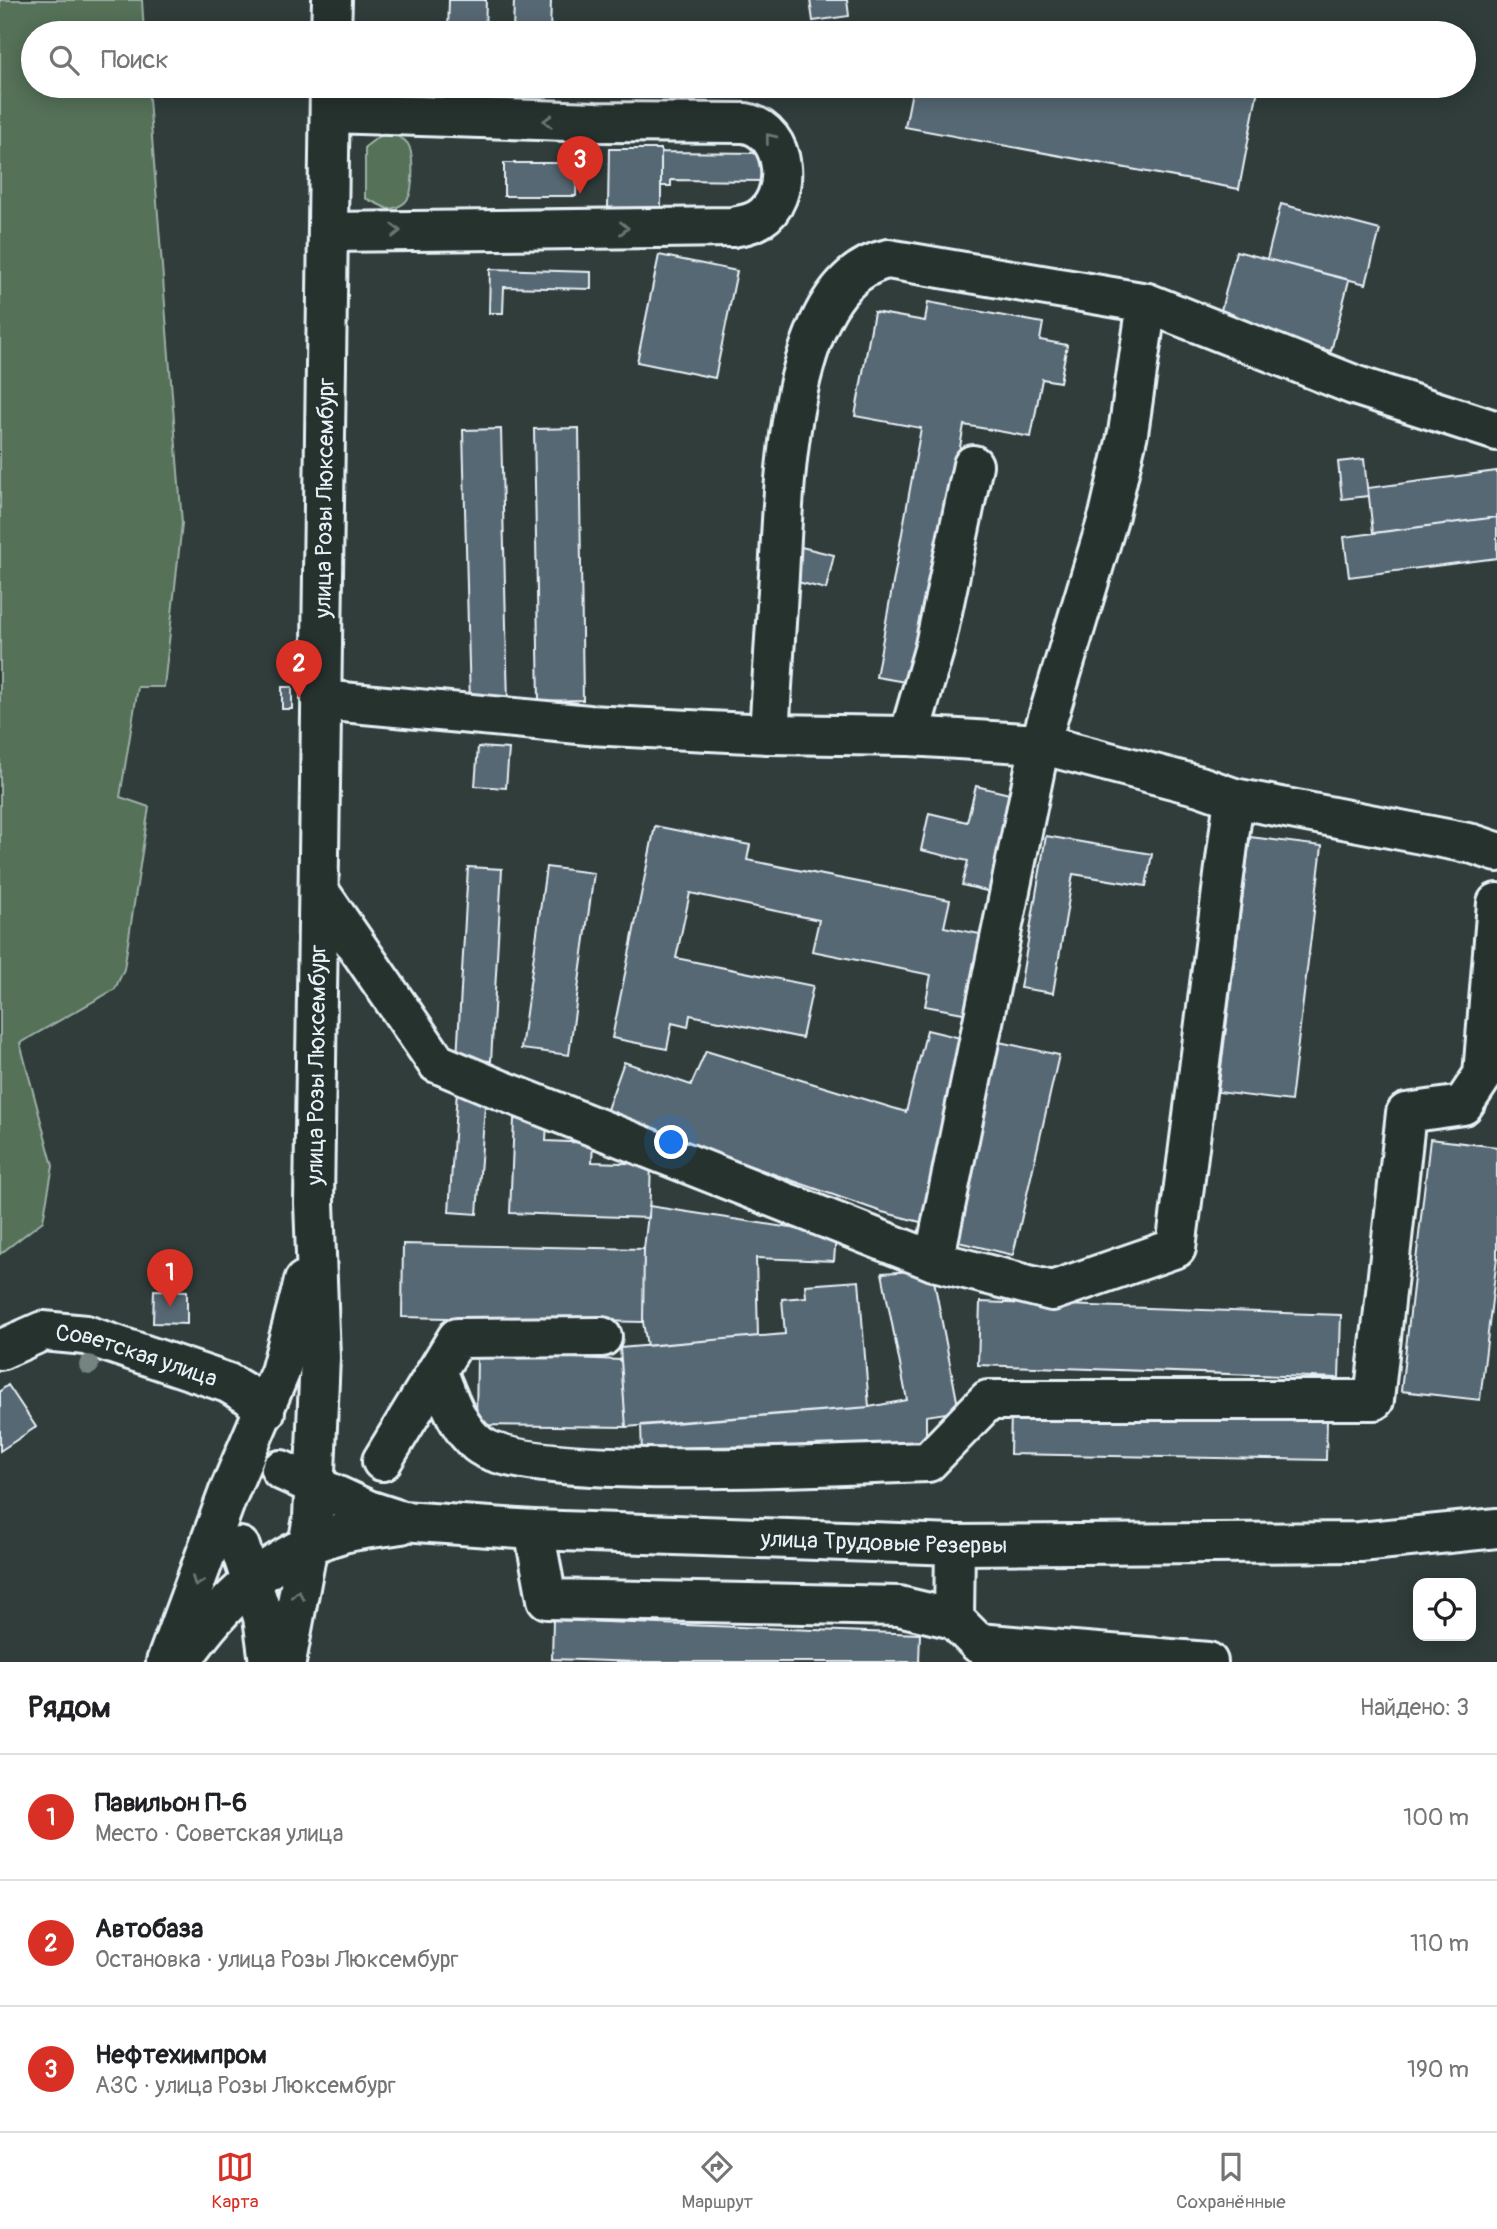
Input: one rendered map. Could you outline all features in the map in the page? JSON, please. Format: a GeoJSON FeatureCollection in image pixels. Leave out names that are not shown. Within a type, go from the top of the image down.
{"type":"FeatureCollection","features":[{"type":"Feature","properties":{"kind":"street"},"geometry":{"type":"LineString","coordinates":[[331,21],[332,0]]}},
{"type":"Feature","properties":{"kind":"street"},"geometry":{"type":"LineString","coordinates":[[328,232],[733,227],[761,218],[771,208],[780,179],[777,145],[758,126],[745,123],[596,122],[330,99]]}},
{"type":"Feature","properties":{"kind":"street","name":"улица Розы Люксембург"},"geometry":{"type":"LineString","coordinates":[[286,1662],[320,1357],[314,1203],[330,99]]}},
{"type":"Feature","properties":{"kind":"street"},"geometry":{"type":"LineString","coordinates":[[769,734],[785,462],[792,415],[815,334],[827,308],[848,280],[869,263],[888,259],[1147,303],[1354,385],[1497,431]]}},
{"type":"Feature","properties":{"kind":"street"},"geometry":{"type":"LineString","coordinates":[[934,1261],[1040,744],[1109,515],[1128,433],[1147,303]]}},
{"type":"Feature","properties":{"kind":"street"},"geometry":{"type":"LineString","coordinates":[[909,736],[934,650],[973,465]]}},
{"type":"Feature","properties":{"kind":"street"},"geometry":{"type":"LineString","coordinates":[[321,700],[577,724],[769,734],[909,736],[1040,744],[1234,798],[1473,844],[1497,852]]}},
{"type":"Feature","properties":{"kind":"street"},"geometry":{"type":"LineString","coordinates":[[318,891],[438,1063],[934,1261],[1052,1291],[1175,1248],[1234,798]]}},
{"type":"Feature","properties":{"kind":"street"},"geometry":{"type":"LineString","coordinates":[[437,1371],[459,1424],[480,1446],[531,1461],[643,1468],[929,1462],[988,1400],[1374,1400],[1406,1113],[1463,1105],[1483,1075],[1497,903]]}},
{"type":"Feature","properties":{"kind":"street","name":"улица Розы Люксембург"},"geometry":{"type":"LineString","coordinates":[[166,1662],[228,1494],[265,1412],[296,1319],[307,1264],[314,1203]]}},
{"type":"Feature","properties":{"kind":"street"},"geometry":{"type":"LineString","coordinates":[[199,1371],[225,1373],[257,1367],[281,1349],[296,1319]]}},
{"type":"Feature","properties":{"kind":"street","name":"Советская улица"},"geometry":{"type":"LineString","coordinates":[[0,1350],[43,1331],[64,1331],[199,1371],[250,1396],[265,1412]]}},
{"type":"Feature","properties":{"kind":"street"},"geometry":{"type":"LineString","coordinates":[[382,1461],[457,1338],[602,1337]]}},
{"type":"Feature","properties":{"kind":"street"},"geometry":{"type":"LineString","coordinates":[[269,1662],[263,1617],[246,1564],[226,1522],[228,1494],[241,1478],[260,1469],[302,1514],[345,1533],[417,1524]]}},
{"type":"Feature","properties":{"kind":"street","name":"улица Трудовые Резервы"},"geometry":{"type":"LineString","coordinates":[[302,1514],[368,1510],[417,1524],[955,1545],[1360,1542],[1497,1528]]}},
{"type":"Feature","properties":{"kind":"street"},"geometry":{"type":"LineString","coordinates":[[181,1662],[246,1564],[257,1557],[276,1558],[302,1514]]}},
{"type":"Feature","properties":{"kind":"street"},"geometry":{"type":"LineString","coordinates":[[534,1530],[547,1599],[899,1606],[954,1619],[978,1643],[1208,1662]]}},
{"type":"Feature","properties":{"kind":"street"},"geometry":{"type":"LineString","coordinates":[[954,1619],[955,1545]]}},
{"type":"Feature","properties":{"kind":"green space"},"geometry":{"type":"Polygon","coordinates":[[[0,0],[142,0],[143,21],[21,21],[21,98],[149,98],[182,523],[164,687],[138,687],[120,797],[149,807],[124,969],[115,989],[20,1043],[53,1166],[43,1221],[0,1254],[0,0]]]}},
{"type":"Feature","properties":{"kind":"green space"},"geometry":{"type":"Polygon","coordinates":[[[388,134],[402,138],[408,144],[412,168],[409,197],[401,205],[388,209],[365,198],[365,147],[378,137],[388,134]]]}},
{"type":"Feature","properties":{"kind":"building"},"geometry":{"type":"Polygon","coordinates":[[[449,0],[486,0],[485,21],[448,21],[449,0]]]}},
{"type":"Feature","properties":{"kind":"building"},"geometry":{"type":"Polygon","coordinates":[[[514,0],[551,0],[550,21],[513,21],[514,0]]]}},
{"type":"Feature","properties":{"kind":"building"},"geometry":{"type":"Polygon","coordinates":[[[810,0],[847,0],[849,16],[813,21],[810,0]]]}},
{"type":"Feature","properties":{"kind":"building"},"geometry":{"type":"Polygon","coordinates":[[[911,98],[1256,98],[1239,189],[905,127],[911,98]]]}},
{"type":"Feature","properties":{"kind":"building"},"geometry":{"type":"Polygon","coordinates":[[[609,149],[661,149],[661,208],[608,208],[609,149]]]}},
{"type":"Feature","properties":{"kind":"building"},"geometry":{"type":"Polygon","coordinates":[[[661,152],[761,153],[761,181],[671,180],[671,186],[661,186],[661,152]]]}},
{"type":"Feature","properties":{"kind":"building"},"geometry":{"type":"Polygon","coordinates":[[[504,163],[577,163],[576,196],[504,196],[504,163]]]}},
{"type":"Feature","properties":{"kind":"building"},"geometry":{"type":"Polygon","coordinates":[[[1281,204],[1380,230],[1366,284],[1267,259],[1281,204]]]}},
{"type":"Feature","properties":{"kind":"building"},"geometry":{"type":"Polygon","coordinates":[[[1236,251],[1349,280],[1331,351],[1218,322],[1236,251]]]}},
{"type":"Feature","properties":{"kind":"building"},"geometry":{"type":"Polygon","coordinates":[[[659,255],[737,271],[715,378],[637,362],[659,255]]]}},
{"type":"Feature","properties":{"kind":"building"},"geometry":{"type":"Polygon","coordinates":[[[490,269],[591,272],[591,289],[504,287],[503,313],[489,313],[490,269]]]}},
{"type":"Feature","properties":{"kind":"building"},"geometry":{"type":"Polygon","coordinates":[[[928,302],[1043,323],[1040,340],[1067,345],[1060,382],[1042,379],[1031,437],[964,425],[917,684],[876,677],[921,428],[855,416],[874,312],[925,321],[928,302]]]}},
{"type":"Feature","properties":{"kind":"building"},"geometry":{"type":"Polygon","coordinates":[[[579,428],[583,700],[539,701],[534,429],[579,428]]]}},
{"type":"Feature","properties":{"kind":"building"},"geometry":{"type":"Polygon","coordinates":[[[501,429],[508,703],[470,704],[463,430],[501,429]]]}},
{"type":"Feature","properties":{"kind":"building"},"geometry":{"type":"Polygon","coordinates":[[[1364,459],[1368,496],[1342,499],[1338,462],[1364,459]]]}},
{"type":"Feature","properties":{"kind":"building"},"geometry":{"type":"Polygon","coordinates":[[[1497,471],[1497,517],[1373,533],[1368,488],[1497,471]]]}},
{"type":"Feature","properties":{"kind":"building"},"geometry":{"type":"Polygon","coordinates":[[[1497,517],[1497,558],[1349,577],[1344,537],[1497,517]]]}},
{"type":"Feature","properties":{"kind":"building"},"geometry":{"type":"Polygon","coordinates":[[[793,545],[834,555],[826,589],[785,579],[793,545]]]}},
{"type":"Feature","properties":{"kind":"building"},"geometry":{"type":"Polygon","coordinates":[[[282,687],[292,687],[292,709],[282,709],[282,687]]]}},
{"type":"Feature","properties":{"kind":"building"},"geometry":{"type":"Polygon","coordinates":[[[478,747],[509,749],[506,788],[475,786],[478,747]]]}},
{"type":"Feature","properties":{"kind":"building"},"geometry":{"type":"Polygon","coordinates":[[[976,786],[1026,798],[1003,895],[962,885],[968,861],[921,850],[929,813],[967,822],[976,786]]]}},
{"type":"Feature","properties":{"kind":"building"},"geometry":{"type":"Polygon","coordinates":[[[655,826],[750,845],[747,860],[950,900],[944,927],[990,936],[974,1015],[925,1006],[931,975],[812,951],[819,920],[690,893],[676,958],[813,986],[802,1038],[690,1015],[688,1027],[672,1023],[667,1049],[612,1038],[655,826]]]}},
{"type":"Feature","properties":{"kind":"building"},"geometry":{"type":"Polygon","coordinates":[[[1046,836],[1152,854],[1146,886],[1073,874],[1053,993],[1020,988],[1046,836]]]}},
{"type":"Feature","properties":{"kind":"building"},"geometry":{"type":"Polygon","coordinates":[[[1250,837],[1322,846],[1291,1101],[1218,1092],[1250,837]]]}},
{"type":"Feature","properties":{"kind":"building"},"geometry":{"type":"Polygon","coordinates":[[[468,867],[502,869],[491,1061],[457,1059],[468,867]]]}},
{"type":"Feature","properties":{"kind":"building"},"geometry":{"type":"Polygon","coordinates":[[[546,867],[594,873],[569,1055],[521,1049],[546,867]]]}},
{"type":"Feature","properties":{"kind":"building"},"geometry":{"type":"Polygon","coordinates":[[[927,1030],[973,1041],[928,1224],[882,1212],[605,1115],[624,1062],[691,1085],[706,1051],[906,1112],[927,1030]]]}},
{"type":"Feature","properties":{"kind":"building"},"geometry":{"type":"Polygon","coordinates":[[[999,1042],[1059,1055],[1013,1255],[954,1241],[999,1042]]]}},
{"type":"Feature","properties":{"kind":"building"},"geometry":{"type":"Polygon","coordinates":[[[457,1090],[486,1092],[477,1214],[449,1212],[457,1090]]]}},
{"type":"Feature","properties":{"kind":"building"},"geometry":{"type":"Polygon","coordinates":[[[514,1119],[547,1120],[546,1141],[593,1143],[592,1162],[651,1164],[649,1218],[510,1213],[514,1119]]]}},
{"type":"Feature","properties":{"kind":"building"},"geometry":{"type":"Polygon","coordinates":[[[1430,1139],[1497,1147],[1497,1258],[1480,1400],[1401,1391],[1430,1139]]]}},
{"type":"Feature","properties":{"kind":"building"},"geometry":{"type":"Polygon","coordinates":[[[649,1206],[836,1235],[834,1261],[756,1258],[758,1336],[647,1346],[643,1322],[644,1249],[649,1206]]]}},
{"type":"Feature","properties":{"kind":"building"},"geometry":{"type":"Polygon","coordinates":[[[403,1244],[644,1249],[643,1322],[402,1317],[403,1244]]]}},
{"type":"Feature","properties":{"kind":"building"},"geometry":{"type":"Polygon","coordinates":[[[932,1270],[959,1411],[926,1416],[926,1450],[642,1453],[641,1425],[869,1407],[907,1400],[882,1273],[932,1270]]]}},
{"type":"Feature","properties":{"kind":"building"},"geometry":{"type":"Polygon","coordinates":[[[859,1281],[869,1407],[626,1427],[620,1348],[785,1334],[782,1299],[806,1297],[805,1285],[859,1281]]]}},
{"type":"Feature","properties":{"kind":"building"},"geometry":{"type":"Polygon","coordinates":[[[154,1290],[187,1291],[187,1324],[153,1323],[154,1290]]]}},
{"type":"Feature","properties":{"kind":"building"},"geometry":{"type":"Polygon","coordinates":[[[980,1302],[1341,1315],[1339,1378],[978,1365],[980,1302]]]}},
{"type":"Feature","properties":{"kind":"building"},"geometry":{"type":"Polygon","coordinates":[[[477,1354],[621,1360],[626,1427],[476,1425],[477,1354]]]}},
{"type":"Feature","properties":{"kind":"building"},"geometry":{"type":"Polygon","coordinates":[[[8,1385],[36,1427],[0,1451],[0,1391],[8,1385]]]}},
{"type":"Feature","properties":{"kind":"building"},"geometry":{"type":"Polygon","coordinates":[[[1011,1412],[1327,1419],[1326,1460],[1010,1454],[1011,1412]]]}},
{"type":"Feature","properties":{"kind":"building"},"geometry":{"type":"Polygon","coordinates":[[[553,1620],[920,1634],[919,1662],[638,1662],[552,1659],[553,1620]]]}},
{"type":"Feature","properties":{"kind":"place","name":"Нефтехимпром"},"geometry":{"type":"Point","coordinates":[580,194]}},
{"type":"Feature","properties":{"kind":"place","name":"Автобаза"},"geometry":{"type":"Point","coordinates":[299,698]}},
{"type":"Feature","properties":{"kind":"place","name":"Павильон П-6"},"geometry":{"type":"Point","coordinates":[170,1307]}}]}
